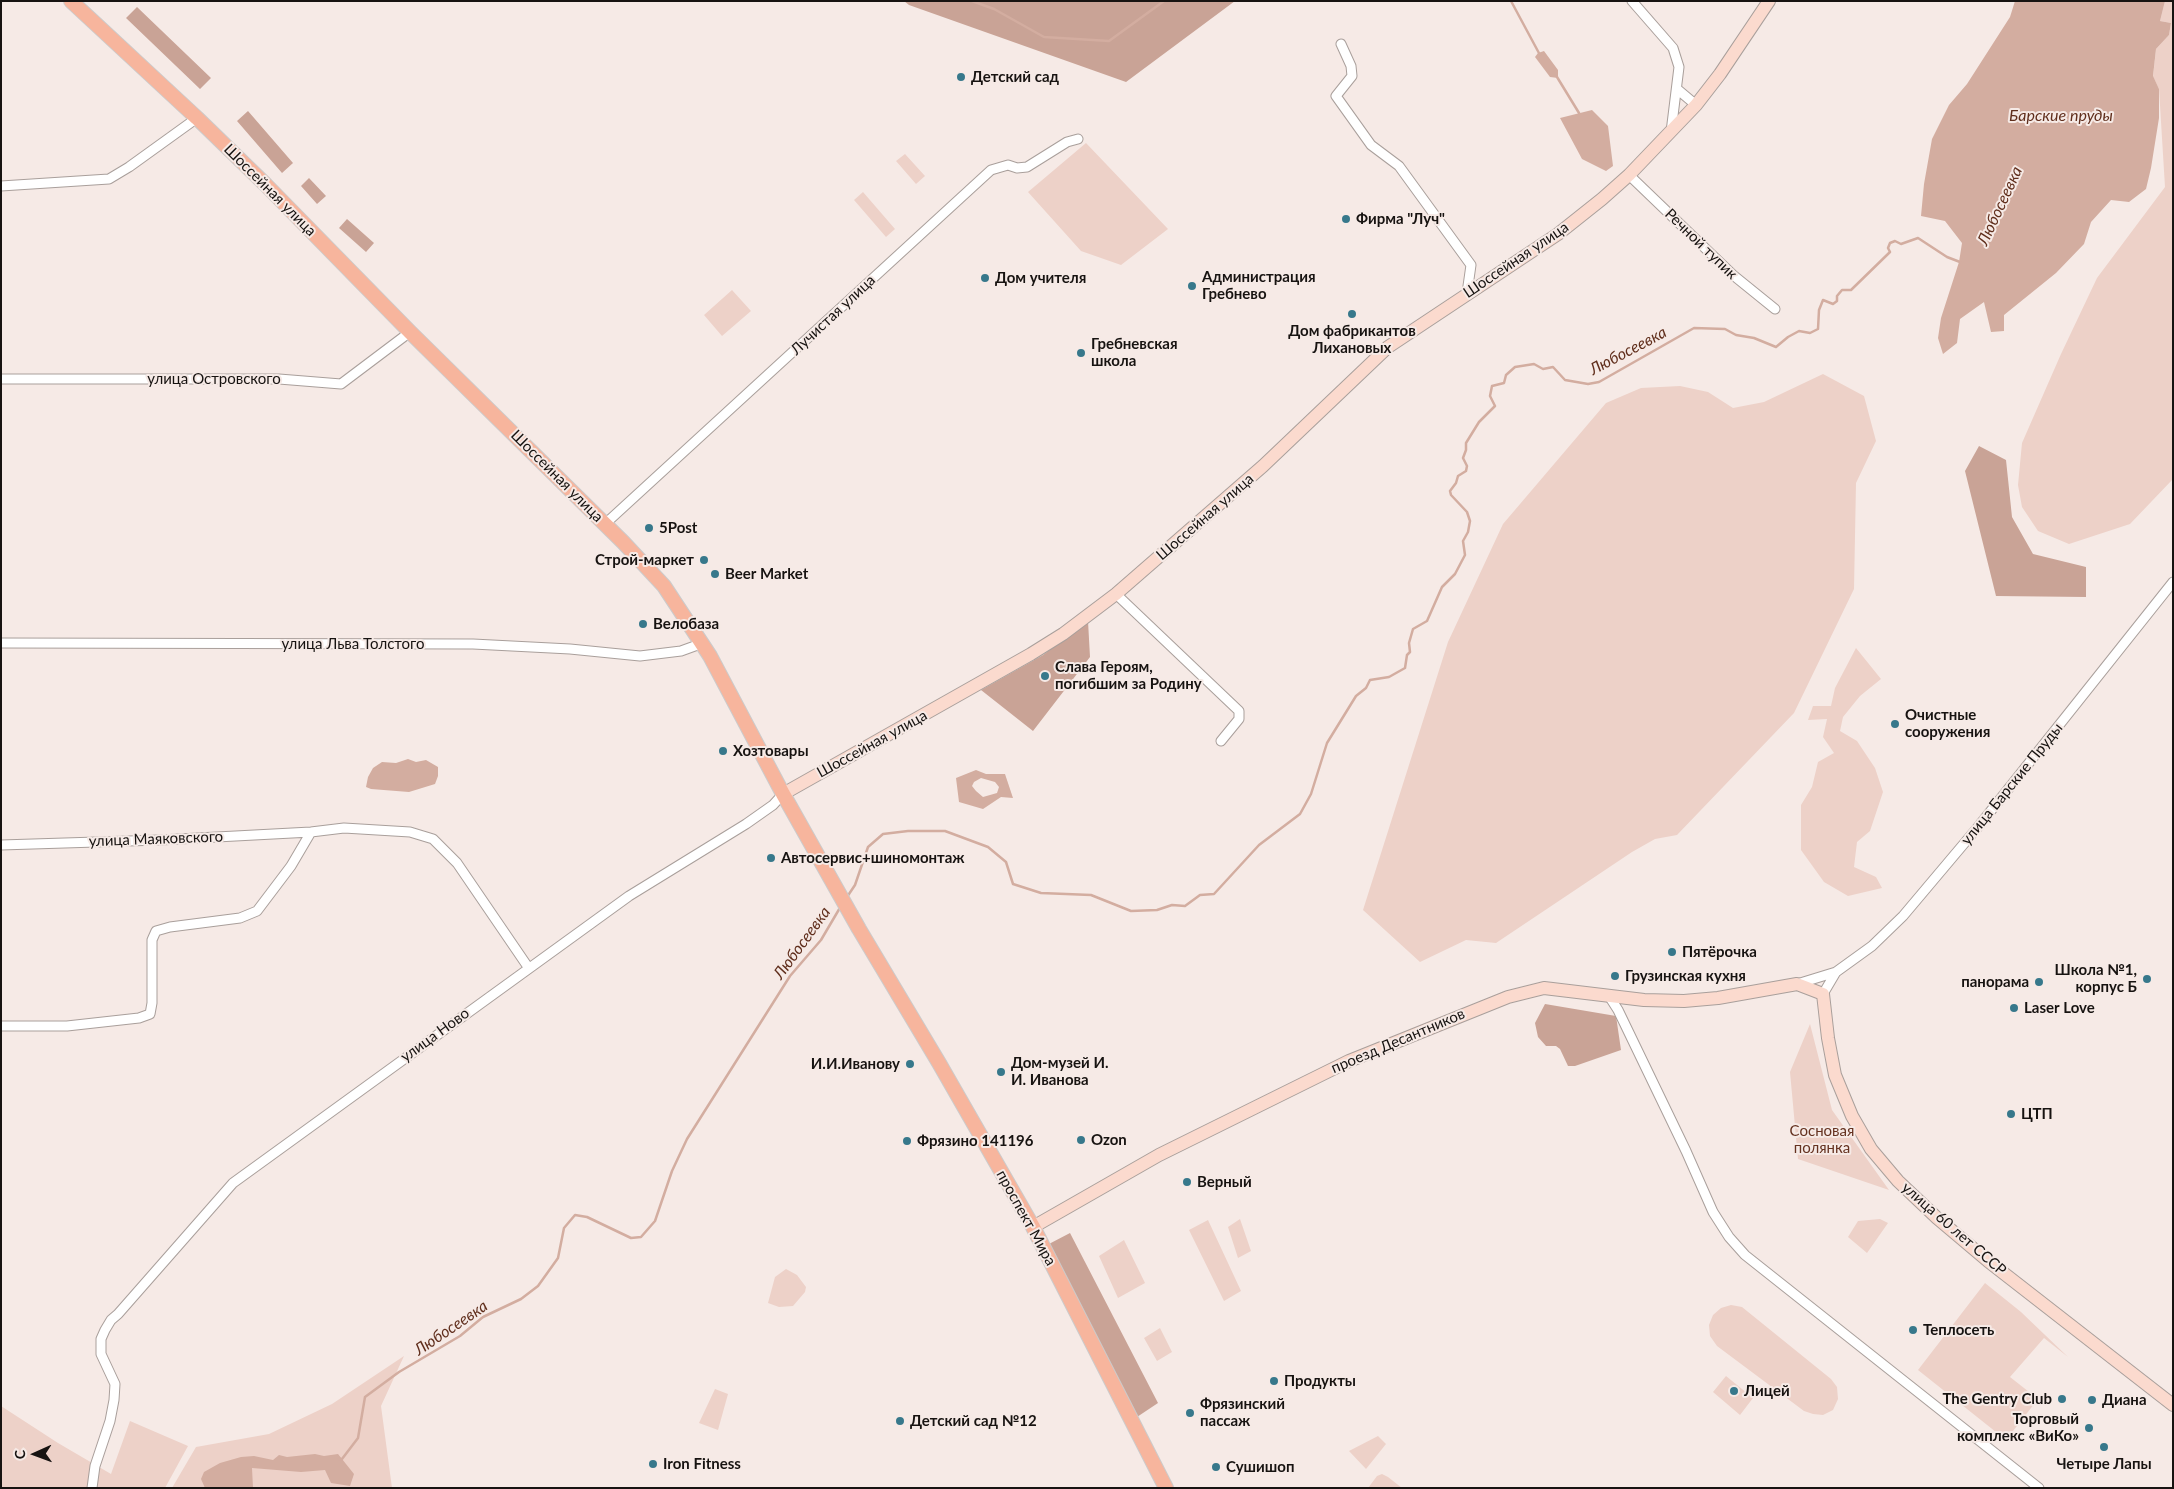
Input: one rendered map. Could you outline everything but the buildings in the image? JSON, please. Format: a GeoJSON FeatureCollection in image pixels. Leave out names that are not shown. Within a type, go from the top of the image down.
{"type":"FeatureCollection","features":[{"type":"Feature","properties":{"kind":"main road","name":"Шоссейная улица"},"geometry":{"type":"LineString","coordinates":[[70,1],[197,118],[605,524],[664,586],[703,643],[783,794]]}},
{"type":"Feature","properties":{"kind":"main road","name":"проспект Мира"},"geometry":{"type":"LineString","coordinates":[[783,794],[859,929],[939,1063],[1033,1227],[1166,1488]]}},
{"type":"Feature","properties":{"kind":"street"},"geometry":{"type":"LineString","coordinates":[[1632,1],[1673,48],[1679,67],[1670,134]]}},
{"type":"Feature","properties":{"kind":"street","name":"Шоссейная улица"},"geometry":{"type":"LineString","coordinates":[[783,794],[1039,649],[1063,634],[1116,594],[1263,466],[1388,347],[1558,234],[1629,175],[1696,105],[1736,51],[1769,1]]}},
{"type":"Feature","properties":{"kind":"street"},"geometry":{"type":"LineString","coordinates":[[1341,44],[1352,66],[1352,76],[1336,96],[1371,145],[1400,166],[1470,266],[1467,293]]}},
{"type":"Feature","properties":{"kind":"street"},"geometry":{"type":"LineString","coordinates":[[1677,89],[1696,105]]}},
{"type":"Feature","properties":{"kind":"street"},"geometry":{"type":"LineString","coordinates":[[1,186],[109,178],[129,167],[197,118]]}},
{"type":"Feature","properties":{"kind":"street","name":"Лучистая улица"},"geometry":{"type":"LineString","coordinates":[[605,524],[991,170],[1008,165],[1017,168],[1027,167],[1067,142],[1078,139]]}},
{"type":"Feature","properties":{"kind":"street","name":"Речной тупик"},"geometry":{"type":"LineString","coordinates":[[1629,175],[1732,275],[1775,309]]}},
{"type":"Feature","properties":{"kind":"street","name":"улица Островского"},"geometry":{"type":"LineString","coordinates":[[1,379],[279,378],[341,384],[410,332]]}},
{"type":"Feature","properties":{"kind":"street","name":"улица Барские Пруды"},"geometry":{"type":"LineString","coordinates":[[1836,972],[1872,946],[1903,916],[1978,827],[2173,582]]}},
{"type":"Feature","properties":{"kind":"street"},"geometry":{"type":"LineString","coordinates":[[1116,594],[1239,711],[1239,719],[1221,742]]}},
{"type":"Feature","properties":{"kind":"street","name":"улица Льва Толстого"},"geometry":{"type":"LineString","coordinates":[[1,643],[472,644],[570,649],[640,656],[681,651],[703,643]]}},
{"type":"Feature","properties":{"kind":"street","name":"улица Ново"},"geometry":{"type":"LineString","coordinates":[[92,1488],[95,1466],[110,1421],[115,1384],[101,1354],[101,1339],[111,1320],[233,1183],[528,967],[629,896],[746,824],[773,805],[783,794]]}},
{"type":"Feature","properties":{"kind":"street","name":"улица Маяковского"},"geometry":{"type":"LineString","coordinates":[[1,845],[312,832],[344,828],[410,832],[433,839],[457,863],[528,967]]}},
{"type":"Feature","properties":{"kind":"street"},"geometry":{"type":"LineString","coordinates":[[1,1026],[67,1026],[139,1018],[150,1014],[152,1003],[152,940],[156,931],[170,927],[240,918],[257,912],[291,866],[312,832]]}},
{"type":"Feature","properties":{"kind":"street"},"geometry":{"type":"LineString","coordinates":[[1797,984],[1836,972]]}},
{"type":"Feature","properties":{"kind":"street"},"geometry":{"type":"LineString","coordinates":[[1797,984],[1823,994],[1836,972]]}},
{"type":"Feature","properties":{"kind":"street","name":"проезд Десантников"},"geometry":{"type":"LineString","coordinates":[[1033,1227],[1183,1143],[1350,1061],[1460,1014],[1508,996],[1544,988],[1610,996],[1684,1001],[1797,984]]}},
{"type":"Feature","properties":{"kind":"street","name":"улица 60 лет СССР"},"geometry":{"type":"LineString","coordinates":[[1823,994],[1828,1038],[1836,1075],[1845,1100],[1871,1148],[1898,1181],[1937,1218],[1988,1261],[2173,1404]]}},
{"type":"Feature","properties":{"kind":"street"},"geometry":{"type":"LineString","coordinates":[[1610,996],[1686,1151],[1713,1212],[1739,1249],[2039,1488]]}},
{"type":"Feature","properties":{"kind":"green space"},"geometry":{"type":"Polygon","coordinates":[[[2165,1],[2173,1],[2173,479],[2130,524],[2069,544],[2038,531],[2022,507],[2018,485],[2022,443],[2097,278],[2165,187],[2159,89],[2153,77],[2156,49],[2169,35],[2171,23],[2160,21],[2165,1]]]}},
{"type":"Feature","properties":{"kind":"green space"},"geometry":{"type":"Polygon","coordinates":[[[1086,143],[1168,229],[1121,265],[1081,251],[1028,192],[1086,143]]]}},
{"type":"Feature","properties":{"kind":"green space"},"geometry":{"type":"Polygon","coordinates":[[[905,154],[925,176],[916,184],[896,161],[905,154]]]}},
{"type":"Feature","properties":{"kind":"green space"},"geometry":{"type":"Polygon","coordinates":[[[863,192],[895,229],[886,237],[854,200],[863,192]]]}},
{"type":"Feature","properties":{"kind":"green space"},"geometry":{"type":"Polygon","coordinates":[[[732,290],[751,311],[722,336],[704,315],[732,290]]]}},
{"type":"Feature","properties":{"kind":"green space"},"geometry":{"type":"Polygon","coordinates":[[[1823,374],[1864,396],[1876,441],[1856,483],[1854,589],[1794,713],[1677,835],[1655,839],[1632,852],[1496,943],[1466,940],[1420,962],[1363,910],[1448,642],[1503,524],[1606,403],[1641,388],[1680,386],[1708,392],[1733,408],[1764,402],[1823,374]]]}},
{"type":"Feature","properties":{"kind":"green space"},"geometry":{"type":"Polygon","coordinates":[[[1856,648],[1881,679],[1860,696],[1843,717],[1840,731],[1857,741],[1875,768],[1883,792],[1870,831],[1857,842],[1854,867],[1876,877],[1882,888],[1848,896],[1824,882],[1801,850],[1801,805],[1812,787],[1818,762],[1834,753],[1823,737],[1827,719],[1808,720],[1813,706],[1831,706],[1835,688],[1856,648]]]}},
{"type":"Feature","properties":{"kind":"green space","name":"Сосновая полянка"},"geometry":{"type":"Polygon","coordinates":[[[1810,1024],[1832,1110],[1889,1190],[1798,1159],[1790,1072],[1810,1024]]]}},
{"type":"Feature","properties":{"kind":"green space"},"geometry":{"type":"Polygon","coordinates":[[[1240,1219],[1251,1251],[1238,1258],[1228,1227],[1240,1219]]]}},
{"type":"Feature","properties":{"kind":"green space"},"geometry":{"type":"Polygon","coordinates":[[[1880,1219],[1888,1223],[1867,1253],[1848,1237],[1858,1221],[1880,1219]]]}},
{"type":"Feature","properties":{"kind":"green space"},"geometry":{"type":"Polygon","coordinates":[[[1208,1220],[1241,1291],[1224,1301],[1189,1230],[1208,1220]]]}},
{"type":"Feature","properties":{"kind":"green space"},"geometry":{"type":"Polygon","coordinates":[[[1124,1240],[1145,1283],[1118,1298],[1099,1256],[1124,1240]]]}},
{"type":"Feature","properties":{"kind":"green space"},"geometry":{"type":"Polygon","coordinates":[[[786,1269],[797,1275],[806,1287],[805,1292],[793,1306],[779,1307],[768,1303],[775,1277],[786,1269]]]}},
{"type":"Feature","properties":{"kind":"green space"},"geometry":{"type":"Polygon","coordinates":[[[1985,1283],[2021,1312],[2068,1357],[2044,1338],[2010,1377],[2038,1399],[2006,1440],[1918,1370],[1985,1283]]]}},
{"type":"Feature","properties":{"kind":"green space"},"geometry":{"type":"Polygon","coordinates":[[[1731,1305],[1742,1307],[1831,1379],[1837,1387],[1838,1399],[1833,1410],[1823,1415],[1804,1411],[1717,1346],[1710,1336],[1709,1325],[1713,1315],[1721,1308],[1731,1305]]]}},
{"type":"Feature","properties":{"kind":"green space"},"geometry":{"type":"Polygon","coordinates":[[[1160,1328],[1172,1352],[1157,1361],[1144,1338],[1160,1328]]]}},
{"type":"Feature","properties":{"kind":"green space"},"geometry":{"type":"Polygon","coordinates":[[[404,1356],[381,1406],[392,1488],[172,1488],[196,1447],[269,1434],[332,1404],[404,1356]]]}},
{"type":"Feature","properties":{"kind":"green space"},"geometry":{"type":"Polygon","coordinates":[[[1726,1376],[1753,1398],[1740,1415],[1713,1392],[1726,1376]]]}},
{"type":"Feature","properties":{"kind":"green space"},"geometry":{"type":"Polygon","coordinates":[[[715,1389],[728,1394],[718,1430],[699,1423],[715,1389]]]}},
{"type":"Feature","properties":{"kind":"green space"},"geometry":{"type":"Polygon","coordinates":[[[1,1406],[58,1443],[111,1474],[130,1421],[188,1446],[165,1488],[1,1488],[1,1406]]]}},
{"type":"Feature","properties":{"kind":"green space"},"geometry":{"type":"Polygon","coordinates":[[[1378,1436],[1386,1444],[1366,1469],[1349,1451],[1378,1436]]]}},
{"type":"Feature","properties":{"kind":"green space"},"geometry":{"type":"Polygon","coordinates":[[[1382,1474],[1402,1488],[1368,1488],[1377,1476],[1382,1474]]]}},
{"type":"Feature","properties":{"kind":"shaded area"},"geometry":{"type":"Polygon","coordinates":[[[904,1],[1235,1],[1126,82],[909,5],[904,1]]]}},
{"type":"Feature","properties":{"kind":"shaded area"},"geometry":{"type":"Polygon","coordinates":[[[137,7],[211,78],[200,89],[126,18],[137,7]]]}},
{"type":"Feature","properties":{"kind":"shaded area"},"geometry":{"type":"Polygon","coordinates":[[[248,111],[293,163],[282,173],[237,121],[248,111]]]}},
{"type":"Feature","properties":{"kind":"shaded area"},"geometry":{"type":"Polygon","coordinates":[[[309,178],[326,196],[317,204],[301,186],[309,178]]]}},
{"type":"Feature","properties":{"kind":"shaded area"},"geometry":{"type":"Polygon","coordinates":[[[347,219],[374,243],[366,252],[339,228],[347,219]]]}},
{"type":"Feature","properties":{"kind":"shaded area"},"geometry":{"type":"Polygon","coordinates":[[[1979,446],[2006,460],[2012,517],[2033,554],[2086,567],[2086,597],[1996,596],[1965,471],[1979,446]]]}},
{"type":"Feature","properties":{"kind":"shaded area"},"geometry":{"type":"Polygon","coordinates":[[[1088,621],[1090,657],[1033,731],[981,690],[1043,655],[1088,621]]]}},
{"type":"Feature","properties":{"kind":"shaded area"},"geometry":{"type":"Polygon","coordinates":[[[1545,1004],[1616,1016],[1621,1050],[1575,1066],[1568,1066],[1560,1049],[1556,1046],[1546,1046],[1538,1037],[1535,1023],[1545,1004]]]}},
{"type":"Feature","properties":{"kind":"shaded area"},"geometry":{"type":"Polygon","coordinates":[[[1070,1233],[1158,1403],[1134,1419],[1047,1245],[1070,1233]]]}},
{"type":"Feature","properties":{"kind":"water","name":"Барские пруды"},"geometry":{"type":"Polygon","coordinates":[[[2015,1],[2165,1],[2160,21],[2171,23],[2169,35],[2156,49],[2153,76],[2159,89],[2159,118],[2151,168],[2146,189],[2129,202],[2111,200],[2091,222],[2084,244],[2056,273],[2004,315],[2004,331],[1991,332],[1984,302],[1960,319],[1957,343],[1943,354],[1938,338],[1941,318],[1959,262],[1962,243],[1945,221],[1921,216],[1924,184],[1932,139],[1949,105],[1967,84],[2010,17],[2015,1]]]}},
{"type":"Feature","properties":{"kind":"water"},"geometry":{"type":"Polygon","coordinates":[[[1544,51],[1558,70],[1558,78],[1550,77],[1535,57],[1538,53],[1544,51]]]}},
{"type":"Feature","properties":{"kind":"water"},"geometry":{"type":"Polygon","coordinates":[[[1592,110],[1608,126],[1613,166],[1606,171],[1582,159],[1560,118],[1592,110]]]}},
{"type":"Feature","properties":{"kind":"water"},"geometry":{"type":"Polygon","coordinates":[[[408,759],[416,762],[426,760],[438,767],[438,776],[435,784],[409,792],[366,787],[368,777],[373,768],[382,762],[396,763],[408,759]]]}},
{"type":"Feature","properties":{"kind":"water"},"geometry":{"type":"Polygon","coordinates":[[[976,770],[986,774],[1005,774],[1013,798],[1001,797],[983,809],[959,802],[956,778],[976,770]],[[981,778],[974,782],[972,786],[983,797],[997,793],[999,787],[995,782],[981,778]]]}},
{"type":"Feature","properties":{"kind":"water"},"geometry":{"type":"Polygon","coordinates":[[[315,1454],[324,1456],[338,1454],[354,1474],[350,1486],[331,1483],[325,1470],[301,1472],[252,1468],[253,1488],[205,1488],[201,1479],[204,1472],[220,1463],[241,1457],[254,1456],[273,1460],[279,1455],[287,1457],[315,1454]]]}},
{"type":"Feature","properties":{"kind":"waterway"},"geometry":{"type":"LineString","coordinates":[[972,1],[994,9],[1044,37],[1109,41],[1164,1]]}},
{"type":"Feature","properties":{"kind":"waterway"},"geometry":{"type":"LineString","coordinates":[[1511,1],[1540,55]]}},
{"type":"Feature","properties":{"kind":"waterway"},"geometry":{"type":"LineString","coordinates":[[1557,77],[1579,113]]}},
{"type":"Feature","properties":{"kind":"waterway","name":"Любосеевка"},"geometry":{"type":"LineString","coordinates":[[847,897],[855,885],[868,847],[883,834],[908,831],[945,831],[988,847],[1006,862],[1013,884],[1041,893],[1091,895],[1131,911],[1157,910],[1172,905],[1185,906],[1200,895],[1214,894],[1259,845],[1300,814],[1311,794],[1327,743],[1356,696],[1366,688],[1370,680],[1389,677],[1405,668],[1407,655],[1410,652],[1409,643],[1413,629],[1427,621],[1442,587],[1455,574],[1465,555],[1463,541],[1468,532],[1470,521],[1467,512],[1451,495],[1450,491],[1456,483],[1458,476],[1466,471],[1467,466],[1463,458],[1466,443],[1479,422],[1495,406],[1490,396],[1492,386],[1504,383],[1506,375],[1515,367],[1534,364],[1543,369],[1553,367],[1565,380],[1588,384],[1599,382],[1694,328],[1725,329],[1736,335],[1754,338],[1776,347],[1799,331],[1810,333],[1818,329],[1819,310],[1823,300],[1833,304],[1837,301],[1837,296],[1842,290],[1851,290],[1890,252],[1888,248],[1890,243],[1895,241],[1901,244],[1918,238],[1947,257],[1960,262]]}},
{"type":"Feature","properties":{"kind":"waterway","name":"Любосеевка"},"geometry":{"type":"LineString","coordinates":[[339,1459],[342,1459],[358,1438],[365,1397],[399,1372],[460,1336],[483,1317],[521,1299],[538,1286],[558,1258],[564,1228],[575,1215],[587,1217],[631,1238],[641,1237],[655,1221],[672,1171],[687,1139],[790,976],[821,940],[841,906]]}},
{"type":"Feature","properties":{"kind":"place","name":"Детский сад"},"geometry":{"type":"Point","coordinates":[961,77]}},
{"type":"Feature","properties":{"kind":"place","name":"Фирма \"Луч\""},"geometry":{"type":"Point","coordinates":[1346,219]}},
{"type":"Feature","properties":{"kind":"place","name":"Дом учителя"},"geometry":{"type":"Point","coordinates":[985,278]}},
{"type":"Feature","properties":{"kind":"place","name":"Администрация Гребнево"},"geometry":{"type":"Point","coordinates":[1192,286]}},
{"type":"Feature","properties":{"kind":"place","name":"Дом фабрикантов Лихановых"},"geometry":{"type":"Point","coordinates":[1352,314]}},
{"type":"Feature","properties":{"kind":"place","name":"Гребневская школа"},"geometry":{"type":"Point","coordinates":[1081,353]}},
{"type":"Feature","properties":{"kind":"place","name":"5Post"},"geometry":{"type":"Point","coordinates":[649,528]}},
{"type":"Feature","properties":{"kind":"place","name":"Строй-маркет"},"geometry":{"type":"Point","coordinates":[704,560]}},
{"type":"Feature","properties":{"kind":"place","name":"Beer Market"},"geometry":{"type":"Point","coordinates":[715,574]}},
{"type":"Feature","properties":{"kind":"place","name":"Велобаза"},"geometry":{"type":"Point","coordinates":[643,624]}},
{"type":"Feature","properties":{"kind":"place","name":"Слава Героям, погибшим за Родину"},"geometry":{"type":"Point","coordinates":[1045,676]}},
{"type":"Feature","properties":{"kind":"place","name":"Очистные сооружения"},"geometry":{"type":"Point","coordinates":[1895,724]}},
{"type":"Feature","properties":{"kind":"place","name":"Хозтовары"},"geometry":{"type":"Point","coordinates":[723,751]}},
{"type":"Feature","properties":{"kind":"place","name":"Автосервис+шиномонтаж"},"geometry":{"type":"Point","coordinates":[771,858]}},
{"type":"Feature","properties":{"kind":"place","name":"Пятёрочка"},"geometry":{"type":"Point","coordinates":[1672,952]}},
{"type":"Feature","properties":{"kind":"place","name":"Грузинская кухня"},"geometry":{"type":"Point","coordinates":[1615,976]}},
{"type":"Feature","properties":{"kind":"place","name":"Школа №1, корпус Б"},"geometry":{"type":"Point","coordinates":[2147,979]}},
{"type":"Feature","properties":{"kind":"place","name":"панорама"},"geometry":{"type":"Point","coordinates":[2039,982]}},
{"type":"Feature","properties":{"kind":"place","name":"Laser Love"},"geometry":{"type":"Point","coordinates":[2014,1008]}},
{"type":"Feature","properties":{"kind":"place","name":"И.И.Иванову"},"geometry":{"type":"Point","coordinates":[910,1064]}},
{"type":"Feature","properties":{"kind":"place","name":"Дом-музей И. И. Иванова"},"geometry":{"type":"Point","coordinates":[1001,1072]}},
{"type":"Feature","properties":{"kind":"place","name":"ЦТП"},"geometry":{"type":"Point","coordinates":[2011,1114]}},
{"type":"Feature","properties":{"kind":"place","name":"Ozon"},"geometry":{"type":"Point","coordinates":[1081,1140]}},
{"type":"Feature","properties":{"kind":"place","name":"Фрязино 141196"},"geometry":{"type":"Point","coordinates":[907,1141]}},
{"type":"Feature","properties":{"kind":"place","name":"Верный"},"geometry":{"type":"Point","coordinates":[1187,1182]}},
{"type":"Feature","properties":{"kind":"place","name":"Теплосеть"},"geometry":{"type":"Point","coordinates":[1913,1330]}},
{"type":"Feature","properties":{"kind":"place","name":"Продукты"},"geometry":{"type":"Point","coordinates":[1274,1381]}},
{"type":"Feature","properties":{"kind":"place","name":"Лицей"},"geometry":{"type":"Point","coordinates":[1734,1391]}},
{"type":"Feature","properties":{"kind":"place","name":"The Gentry Club"},"geometry":{"type":"Point","coordinates":[2062,1399]}},
{"type":"Feature","properties":{"kind":"place","name":"Диана"},"geometry":{"type":"Point","coordinates":[2092,1400]}},
{"type":"Feature","properties":{"kind":"place","name":"Фрязинский пассаж"},"geometry":{"type":"Point","coordinates":[1190,1413]}},
{"type":"Feature","properties":{"kind":"place","name":"Детский сад №12"},"geometry":{"type":"Point","coordinates":[900,1421]}},
{"type":"Feature","properties":{"kind":"place","name":"Торговый комплекс «ВиКо»"},"geometry":{"type":"Point","coordinates":[2089,1428]}},
{"type":"Feature","properties":{"kind":"place","name":"Четыре Лапы"},"geometry":{"type":"Point","coordinates":[2104,1447]}},
{"type":"Feature","properties":{"kind":"place","name":"Iron Fitness"},"geometry":{"type":"Point","coordinates":[653,1464]}},
{"type":"Feature","properties":{"kind":"place","name":"Сушишоп"},"geometry":{"type":"Point","coordinates":[1216,1467]}}]}
